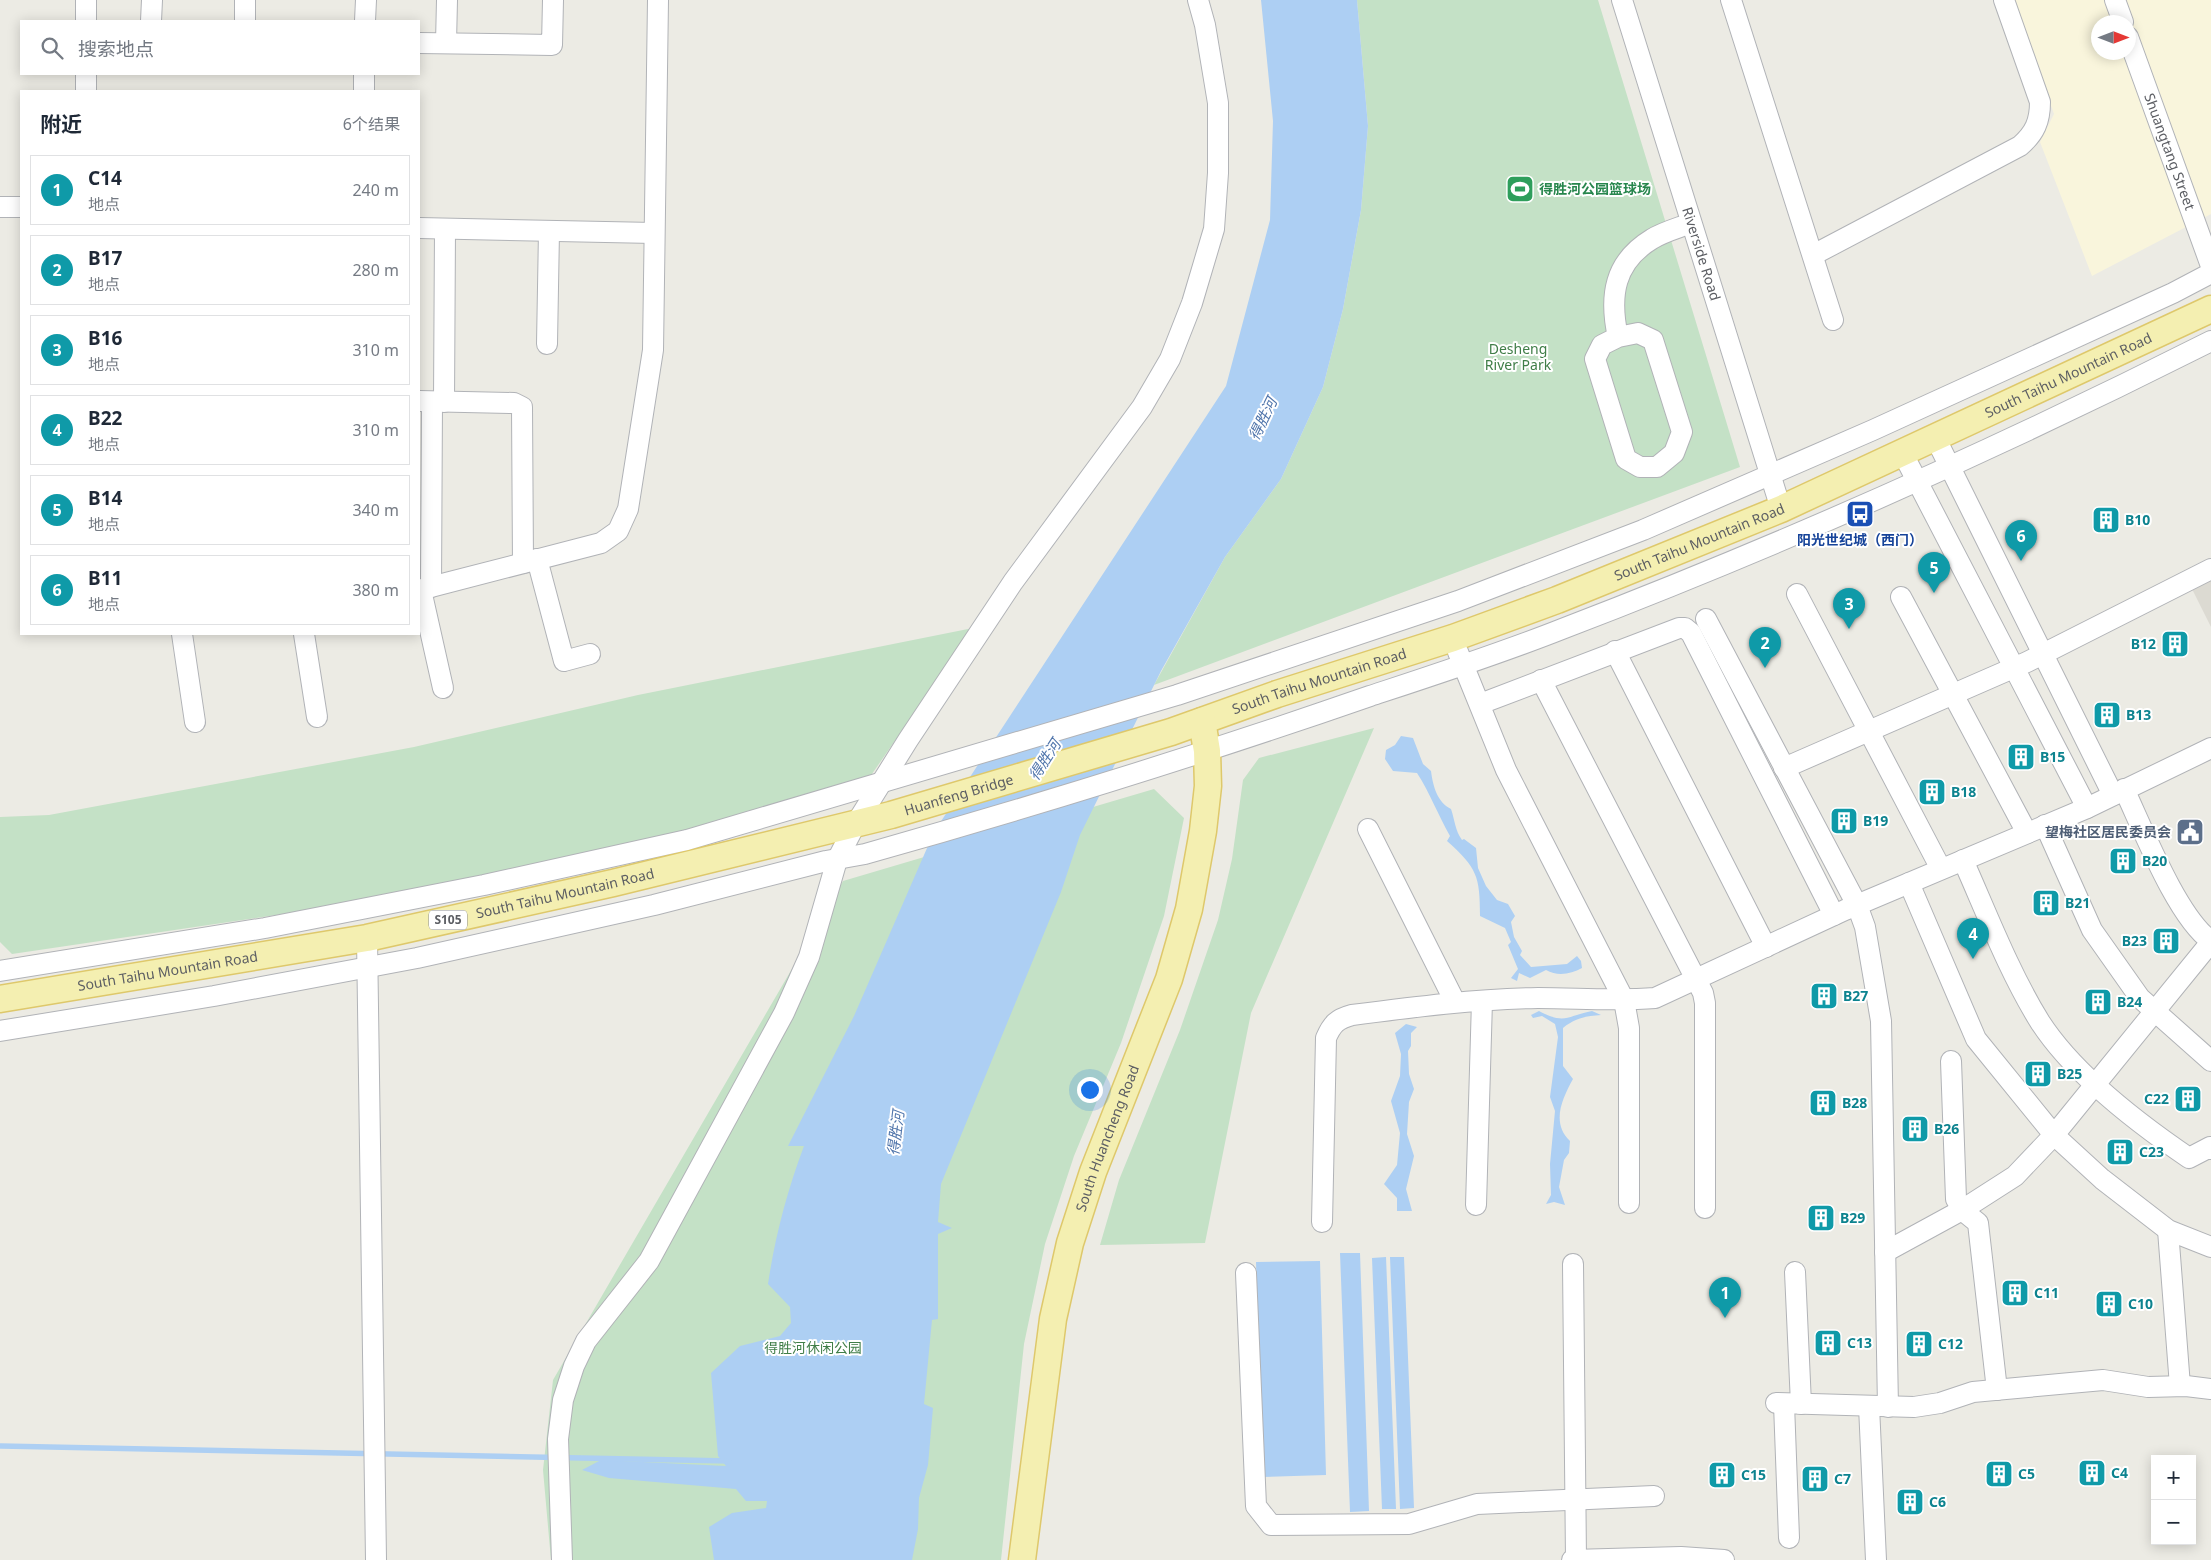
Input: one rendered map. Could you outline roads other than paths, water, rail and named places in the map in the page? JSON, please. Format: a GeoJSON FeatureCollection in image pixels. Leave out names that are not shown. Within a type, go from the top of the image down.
{"type":"FeatureCollection","features":[{"type":"Feature","properties":{"kind":"main road","name":"South Taihu Mountain Road"},"geometry":{"type":"LineString","coordinates":[[1171,732],[1277,694],[1452,638],[1557,600],[1781,509],[2211,309]]}},
{"type":"Feature","properties":{"kind":"main road","name":"South Huancheng Road"},"geometry":{"type":"LineString","coordinates":[[1022,1560],[1053,1319],[1070,1243],[1093,1172],[1169,980],[1189,909],[1203,831],[1208,786],[1207,751],[1202,721]]}},
{"type":"Feature","properties":{"kind":"main road","name":"Huanfeng Bridge"},"geometry":{"type":"LineString","coordinates":[[890,815],[1171,732]]}},
{"type":"Feature","properties":{"kind":"main road","name":"South Taihu Mountain Road"},"geometry":{"type":"LineString","coordinates":[[0,999],[367,938],[855,825],[890,815]]}},
{"type":"Feature","properties":{"kind":"street"},"geometry":{"type":"LineString","coordinates":[[86,0],[86,20]]}},
{"type":"Feature","properties":{"kind":"street"},"geometry":{"type":"LineString","coordinates":[[151,20],[152,0]]}},
{"type":"Feature","properties":{"kind":"street"},"geometry":{"type":"LineString","coordinates":[[245,20],[246,0]]}},
{"type":"Feature","properties":{"kind":"street"},"geometry":{"type":"LineString","coordinates":[[365,20],[366,0]]}},
{"type":"Feature","properties":{"kind":"street"},"geometry":{"type":"LineString","coordinates":[[446,44],[447,0]]}},
{"type":"Feature","properties":{"kind":"street"},"geometry":{"type":"LineString","coordinates":[[420,43],[552,45],[553,0]]}},
{"type":"Feature","properties":{"kind":"street"},"geometry":{"type":"LineString","coordinates":[[423,589],[601,542],[618,532],[628,509],[653,350],[658,0]]}},
{"type":"Feature","properties":{"kind":"street"},"geometry":{"type":"LineString","coordinates":[[562,1560],[558,1438],[563,1400],[574,1366],[586,1341],[649,1261],[784,1013],[809,957],[837,860],[855,825],[1014,582],[1142,407],[1170,358],[1192,303],[1214,229],[1218,173],[1218,103],[1205,25],[1198,0]]}},
{"type":"Feature","properties":{"kind":"street","name":"Riverside Road"},"geometry":{"type":"LineString","coordinates":[[1622,0],[1781,509]]}},
{"type":"Feature","properties":{"kind":"street"},"geometry":{"type":"LineString","coordinates":[[1732,0],[1833,320]]}},
{"type":"Feature","properties":{"kind":"street"},"geometry":{"type":"LineString","coordinates":[[1813,254],[2020,146],[2032,136],[2040,117],[2040,102],[2004,0]]}},
{"type":"Feature","properties":{"kind":"street"},"geometry":{"type":"LineString","coordinates":[[2115,0],[2120,15]]}},
{"type":"Feature","properties":{"kind":"street","name":"Shuangtang Street"},"geometry":{"type":"LineString","coordinates":[[2136,59],[2211,266]]}},
{"type":"Feature","properties":{"kind":"street"},"geometry":{"type":"LineString","coordinates":[[86,75],[86,90]]}},
{"type":"Feature","properties":{"kind":"street"},"geometry":{"type":"LineString","coordinates":[[364,75],[364,90]]}},
{"type":"Feature","properties":{"kind":"street"},"geometry":{"type":"LineString","coordinates":[[0,206],[20,207]]}},
{"type":"Feature","properties":{"kind":"street"},"geometry":{"type":"LineString","coordinates":[[1618,337],[1614,288],[1631,254],[1653,238],[1691,223]]}},
{"type":"Feature","properties":{"kind":"street"},"geometry":{"type":"LineString","coordinates":[[420,228],[654,233]]}},
{"type":"Feature","properties":{"kind":"street"},"geometry":{"type":"LineString","coordinates":[[443,688],[423,589],[432,402],[446,229]]}},
{"type":"Feature","properties":{"kind":"street"},"geometry":{"type":"LineString","coordinates":[[547,344],[550,231]]}},
{"type":"Feature","properties":{"kind":"street"},"geometry":{"type":"LineString","coordinates":[[0,971],[265,928],[484,886],[687,840],[1177,696],[1458,602],[1643,530],[1770,476],[2154,301],[2211,273]]}},
{"type":"Feature","properties":{"kind":"street"},"geometry":{"type":"LineString","coordinates":[[1638,333],[1653,340],[1682,432],[1674,453],[1657,467],[1640,467],[1626,458],[1595,359],[1602,345],[1618,337],[1638,333]]}},
{"type":"Feature","properties":{"kind":"street"},"geometry":{"type":"LineString","coordinates":[[0,1030],[214,996],[417,958],[654,905],[865,854],[1134,775],[1463,664],[1635,600],[1816,525],[2136,379],[2211,341]]}},
{"type":"Feature","properties":{"kind":"street"},"geometry":{"type":"LineString","coordinates":[[432,402],[514,403],[522,407],[530,561],[564,662],[590,654]]}},
{"type":"Feature","properties":{"kind":"street"},"geometry":{"type":"LineString","coordinates":[[1885,1252],[1962,1210],[2014,1176],[2054,1135],[2211,942],[2203,935],[2179,903],[2043,654],[1935,437]]}},
{"type":"Feature","properties":{"kind":"street"},"geometry":{"type":"LineString","coordinates":[[1902,452],[2087,808]]}},
{"type":"Feature","properties":{"kind":"street"},"geometry":{"type":"LineString","coordinates":[[1784,768],[2014,668],[2211,569]]}},
{"type":"Feature","properties":{"kind":"street"},"geometry":{"type":"LineString","coordinates":[[1797,594],[1941,869]]}},
{"type":"Feature","properties":{"kind":"street"},"geometry":{"type":"LineString","coordinates":[[1901,597],[1953,694],[2036,829],[2092,930],[2140,998],[2211,1061]]}},
{"type":"Feature","properties":{"kind":"street"},"geometry":{"type":"LineString","coordinates":[[1706,619],[1857,905],[1865,926],[1881,1020],[1885,1129],[1885,1252],[1876,1560]]}},
{"type":"Feature","properties":{"kind":"street"},"geometry":{"type":"LineString","coordinates":[[1480,704],[1678,628],[1685,628],[1690,632],[1834,916]]}},
{"type":"Feature","properties":{"kind":"street"},"geometry":{"type":"LineString","coordinates":[[182,635],[195,722]]}},
{"type":"Feature","properties":{"kind":"street"},"geometry":{"type":"LineString","coordinates":[[304,635],[317,717]]}},
{"type":"Feature","properties":{"kind":"street"},"geometry":{"type":"LineString","coordinates":[[1452,638],[1506,770],[1624,1000],[1629,1028],[1629,1204]]}},
{"type":"Feature","properties":{"kind":"street"},"geometry":{"type":"LineString","coordinates":[[1615,652],[1766,947]]}},
{"type":"Feature","properties":{"kind":"street"},"geometry":{"type":"LineString","coordinates":[[1541,680],[1703,993],[1705,1003],[1705,1208]]}},
{"type":"Feature","properties":{"kind":"street"},"geometry":{"type":"LineString","coordinates":[[1322,1222],[1326,1038],[1332,1025],[1341,1018],[1455,1002],[1537,998],[1624,1000],[1656,998],[1857,905],[2087,808],[2211,748]]}},
{"type":"Feature","properties":{"kind":"street"},"geometry":{"type":"LineString","coordinates":[[1368,829],[1455,1002]]}},
{"type":"Feature","properties":{"kind":"street"},"geometry":{"type":"LineString","coordinates":[[1963,860],[2019,984],[2041,1022],[2069,1060],[2150,1131],[2189,1158],[2210,1147],[2211,1149]]}},
{"type":"Feature","properties":{"kind":"street"},"geometry":{"type":"LineString","coordinates":[[1909,883],[1976,1039],[2054,1135],[2102,1179],[2168,1230],[2211,1247]]}},
{"type":"Feature","properties":{"kind":"street"},"geometry":{"type":"LineString","coordinates":[[367,938],[376,1560]]}},
{"type":"Feature","properties":{"kind":"street"},"geometry":{"type":"LineString","coordinates":[[1476,1204],[1482,1001]]}},
{"type":"Feature","properties":{"kind":"street"},"geometry":{"type":"LineString","coordinates":[[1951,1061],[1956,1199],[1962,1210],[1978,1223],[1998,1390]]}},
{"type":"Feature","properties":{"kind":"street"},"geometry":{"type":"LineString","coordinates":[[2168,1230],[2180,1386]]}},
{"type":"Feature","properties":{"kind":"street"},"geometry":{"type":"LineString","coordinates":[[1573,1264],[1576,1499],[1574,1560],[1681,1557],[1724,1560]]}},
{"type":"Feature","properties":{"kind":"street"},"geometry":{"type":"LineString","coordinates":[[1789,1538],[1787,1404],[1794,1272]]}},
{"type":"Feature","properties":{"kind":"street"},"geometry":{"type":"LineString","coordinates":[[1246,1273],[1256,1506],[1271,1525],[1409,1524],[1476,1504],[1654,1496]]}},
{"type":"Feature","properties":{"kind":"street"},"geometry":{"type":"LineString","coordinates":[[1787,1404],[1914,1408],[1940,1403],[1973,1392],[2103,1380],[2148,1387],[2180,1386],[2211,1389]]}},
{"type":"Feature","properties":{"kind":"water","name":"得胜河"},"geometry":{"type":"Polygon","coordinates":[[[1261,0],[1357,0],[1368,126],[1361,210],[1343,309],[1323,387],[1281,479],[1225,557],[1161,671],[1080,835],[1061,892],[941,1184],[938,1222],[952,1228],[938,1234],[938,1319],[932,1320],[924,1404],[933,1408],[928,1465],[919,1498],[918,1529],[912,1560],[714,1560],[709,1527],[732,1513],[766,1508],[767,1501],[746,1501],[736,1489],[609,1478],[582,1470],[601,1460],[726,1466],[718,1456],[711,1373],[740,1346],[780,1336],[791,1323],[790,1307],[768,1284],[782,1214],[804,1146],[788,1146],[854,1016],[934,832],[1226,386],[1270,220],[1273,121],[1261,0]]]}},
{"type":"Feature","properties":{"kind":"water"},"geometry":{"type":"Polygon","coordinates":[[[1401,736],[1413,738],[1423,764],[1431,771],[1439,798],[1451,809],[1456,829],[1462,840],[1464,839],[1476,848],[1478,868],[1486,886],[1497,900],[1508,904],[1515,916],[1511,922],[1514,937],[1522,951],[1520,955],[1531,967],[1567,964],[1577,956],[1581,961],[1582,968],[1564,974],[1546,970],[1530,978],[1519,973],[1517,981],[1511,978],[1518,969],[1508,945],[1511,942],[1505,928],[1480,916],[1479,891],[1471,866],[1447,841],[1450,836],[1417,773],[1393,771],[1385,759],[1386,750],[1395,745],[1401,736]]]}},
{"type":"Feature","properties":{"kind":"water"},"geometry":{"type":"Polygon","coordinates":[[[1539,1011],[1555,1018],[1566,1018],[1592,1011],[1601,1015],[1581,1018],[1563,1028],[1563,1066],[1573,1079],[1560,1111],[1561,1127],[1570,1141],[1569,1153],[1564,1160],[1559,1187],[1565,1205],[1554,1202],[1546,1204],[1551,1195],[1550,1164],[1555,1111],[1550,1097],[1558,1037],[1555,1024],[1542,1016],[1533,1018],[1531,1015],[1539,1011]]]}},
{"type":"Feature","properties":{"kind":"water"},"geometry":{"type":"Polygon","coordinates":[[[1406,1024],[1417,1027],[1411,1033],[1411,1046],[1408,1051],[1409,1074],[1414,1089],[1409,1102],[1407,1134],[1414,1156],[1406,1189],[1412,1211],[1397,1211],[1397,1198],[1384,1184],[1397,1165],[1400,1133],[1391,1101],[1400,1076],[1401,1054],[1395,1033],[1406,1024]]]}},
{"type":"Feature","properties":{"kind":"water"},"geometry":{"type":"Polygon","coordinates":[[[1340,1253],[1360,1253],[1369,1511],[1350,1512],[1340,1253]]]}},
{"type":"Feature","properties":{"kind":"water"},"geometry":{"type":"Polygon","coordinates":[[[1386,1257],[1396,1509],[1382,1509],[1372,1258],[1386,1257]]]}},
{"type":"Feature","properties":{"kind":"water"},"geometry":{"type":"Polygon","coordinates":[[[1390,1257],[1404,1257],[1414,1508],[1400,1509],[1390,1257]]]}},
{"type":"Feature","properties":{"kind":"water"},"geometry":{"type":"Polygon","coordinates":[[[1320,1261],[1326,1475],[1262,1477],[1256,1262],[1320,1261]]]}},
{"type":"Feature","properties":{"kind":"waterway"},"geometry":{"type":"LineString","coordinates":[[1,1446],[729,1461]]}},
{"type":"Feature","properties":{"kind":"place","name":"得胜河公园篮球场"},"geometry":{"type":"Point","coordinates":[1520,189]}},
{"type":"Feature","properties":{"kind":"place","name":"阳光世纪城（西门）"},"geometry":{"type":"Point","coordinates":[1860,514]}},
{"type":"Feature","properties":{"kind":"place","name":"B10"},"geometry":{"type":"Point","coordinates":[2106,520]}},
{"type":"Feature","properties":{"kind":"place","name":"B11"},"geometry":{"type":"Point","coordinates":[2021,561]}},
{"type":"Feature","properties":{"kind":"place","name":"B14"},"geometry":{"type":"Point","coordinates":[1934,593]}},
{"type":"Feature","properties":{"kind":"place","name":"B16"},"geometry":{"type":"Point","coordinates":[1849,629]}},
{"type":"Feature","properties":{"kind":"place","name":"B12"},"geometry":{"type":"Point","coordinates":[2175,644]}},
{"type":"Feature","properties":{"kind":"place","name":"B17"},"geometry":{"type":"Point","coordinates":[1765,668]}},
{"type":"Feature","properties":{"kind":"place","name":"B13"},"geometry":{"type":"Point","coordinates":[2107,715]}},
{"type":"Feature","properties":{"kind":"place","name":"B15"},"geometry":{"type":"Point","coordinates":[2021,757]}},
{"type":"Feature","properties":{"kind":"place","name":"B18"},"geometry":{"type":"Point","coordinates":[1932,792]}},
{"type":"Feature","properties":{"kind":"place","name":"B19"},"geometry":{"type":"Point","coordinates":[1844,821]}},
{"type":"Feature","properties":{"kind":"place","name":"望梅社区居民委员会"},"geometry":{"type":"Point","coordinates":[2190,832]}},
{"type":"Feature","properties":{"kind":"place","name":"B20"},"geometry":{"type":"Point","coordinates":[2123,861]}},
{"type":"Feature","properties":{"kind":"place","name":"B21"},"geometry":{"type":"Point","coordinates":[2046,903]}},
{"type":"Feature","properties":{"kind":"place","name":"B23"},"geometry":{"type":"Point","coordinates":[2166,941]}},
{"type":"Feature","properties":{"kind":"place","name":"B22"},"geometry":{"type":"Point","coordinates":[1973,959]}},
{"type":"Feature","properties":{"kind":"place","name":"B27"},"geometry":{"type":"Point","coordinates":[1824,996]}},
{"type":"Feature","properties":{"kind":"place","name":"B24"},"geometry":{"type":"Point","coordinates":[2098,1002]}},
{"type":"Feature","properties":{"kind":"place","name":"B25"},"geometry":{"type":"Point","coordinates":[2038,1074]}},
{"type":"Feature","properties":{"kind":"place","name":"C22"},"geometry":{"type":"Point","coordinates":[2188,1099]}},
{"type":"Feature","properties":{"kind":"place","name":"B28"},"geometry":{"type":"Point","coordinates":[1823,1103]}},
{"type":"Feature","properties":{"kind":"place","name":"B26"},"geometry":{"type":"Point","coordinates":[1915,1129]}},
{"type":"Feature","properties":{"kind":"place","name":"C23"},"geometry":{"type":"Point","coordinates":[2120,1152]}},
{"type":"Feature","properties":{"kind":"place","name":"B29"},"geometry":{"type":"Point","coordinates":[1821,1218]}},
{"type":"Feature","properties":{"kind":"place","name":"C11"},"geometry":{"type":"Point","coordinates":[2015,1293]}},
{"type":"Feature","properties":{"kind":"place","name":"C10"},"geometry":{"type":"Point","coordinates":[2109,1304]}},
{"type":"Feature","properties":{"kind":"place","name":"C14"},"geometry":{"type":"Point","coordinates":[1725,1318]}},
{"type":"Feature","properties":{"kind":"place","name":"C13"},"geometry":{"type":"Point","coordinates":[1828,1343]}},
{"type":"Feature","properties":{"kind":"place","name":"C12"},"geometry":{"type":"Point","coordinates":[1919,1344]}},
{"type":"Feature","properties":{"kind":"place","name":"C4"},"geometry":{"type":"Point","coordinates":[2092,1473]}},
{"type":"Feature","properties":{"kind":"place","name":"C5"},"geometry":{"type":"Point","coordinates":[1999,1474]}},
{"type":"Feature","properties":{"kind":"place","name":"C15"},"geometry":{"type":"Point","coordinates":[1722,1475]}},
{"type":"Feature","properties":{"kind":"place","name":"C7"},"geometry":{"type":"Point","coordinates":[1815,1479]}},
{"type":"Feature","properties":{"kind":"place","name":"C6"},"geometry":{"type":"Point","coordinates":[1910,1502]}},
{"type":"Feature","properties":{"kind":"park label","name":"Desheng River Park"},"geometry":{"type":"Point","coordinates":[1518,358]}},
{"type":"Feature","properties":{"kind":"park label","name":"得胜河休闲公园"},"geometry":{"type":"Point","coordinates":[813,1348]}}]}
